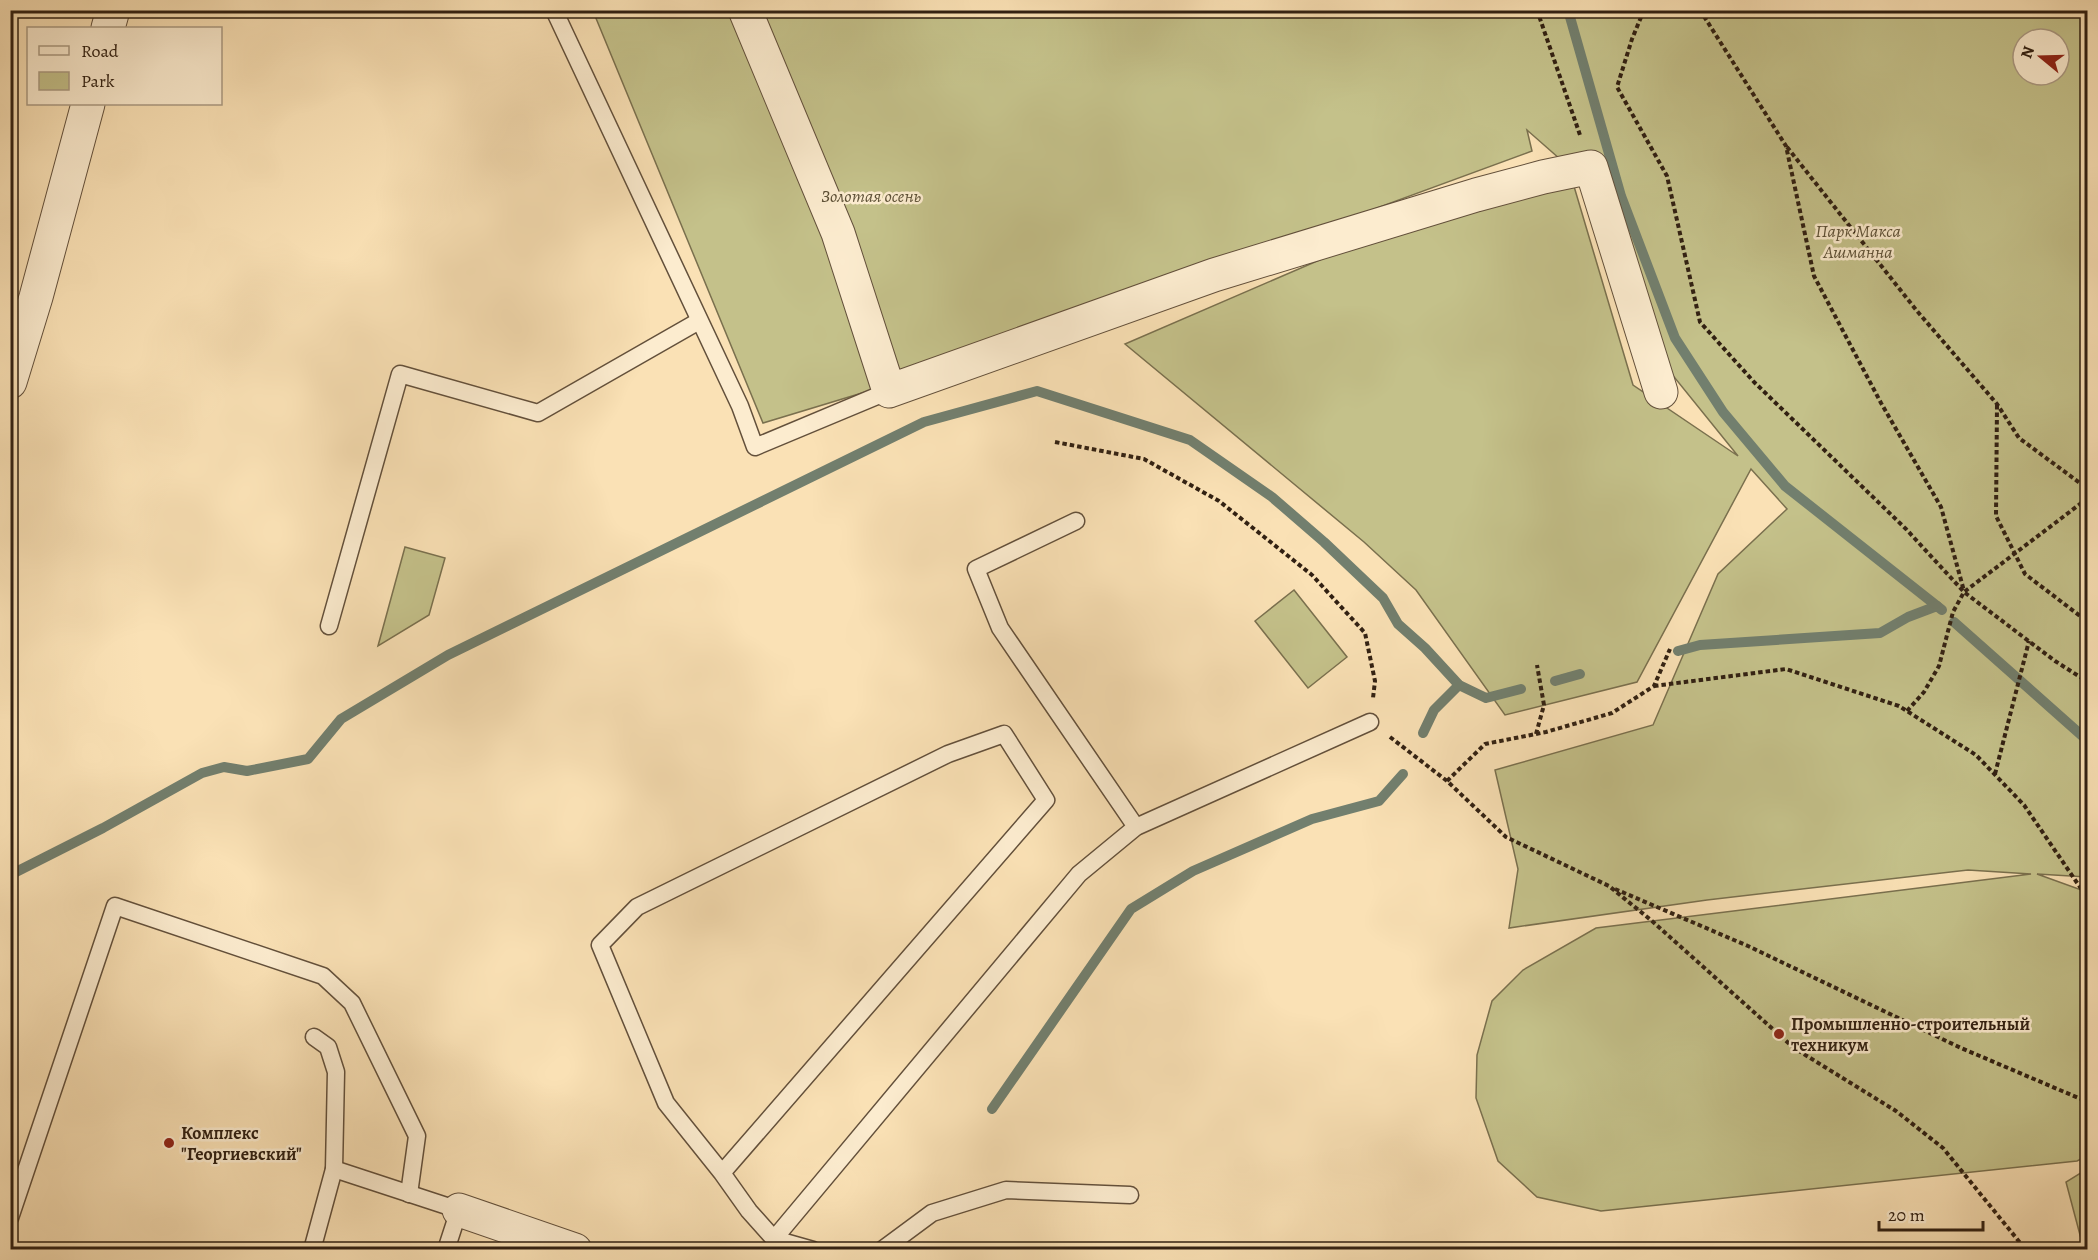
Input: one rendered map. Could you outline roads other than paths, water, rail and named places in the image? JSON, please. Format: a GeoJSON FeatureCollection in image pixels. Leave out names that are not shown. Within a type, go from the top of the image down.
{"type":"FeatureCollection","features":[{"type":"Feature","properties":{"kind":"street"},"geometry":{"type":"LineString","coordinates":[[108,27],[113,10]]}},
{"type":"Feature","properties":{"kind":"street"},"geometry":{"type":"LineString","coordinates":[[745,10],[838,233],[889,391],[1214,275],[1476,195],[1591,167],[1661,392]]}},
{"type":"Feature","properties":{"kind":"street"},"geometry":{"type":"LineString","coordinates":[[10,382],[36,297],[88,105]]}},
{"type":"Feature","properties":{"kind":"street"},"geometry":{"type":"LineString","coordinates":[[459,1210],[575,1250]]}},
{"type":"Feature","properties":{"kind":"lane"},"geometry":{"type":"LineString","coordinates":[[554,10],[740,406],[755,447],[889,391]]}},
{"type":"Feature","properties":{"kind":"lane"},"geometry":{"type":"LineString","coordinates":[[329,626],[400,374],[538,412],[699,321]]}},
{"type":"Feature","properties":{"kind":"lane"},"geometry":{"type":"LineString","coordinates":[[1076,520],[976,569],[1000,628],[1136,827]]}},
{"type":"Feature","properties":{"kind":"lane"},"geometry":{"type":"LineString","coordinates":[[775,1244],[1079,874],[1136,827],[1370,722]]}},
{"type":"Feature","properties":{"kind":"lane"},"geometry":{"type":"LineString","coordinates":[[722,1173],[1046,800],[1004,734],[948,754],[638,906],[600,945],[666,1103],[775,1244],[813,1250]]}},
{"type":"Feature","properties":{"kind":"lane"},"geometry":{"type":"LineString","coordinates":[[10,1218],[115,906],[323,976],[352,1003],[417,1136],[410,1194]]}},
{"type":"Feature","properties":{"kind":"lane"},"geometry":{"type":"LineString","coordinates":[[312,1250],[334,1169],[336,1072],[328,1047],[314,1037]]}},
{"type":"Feature","properties":{"kind":"lane"},"geometry":{"type":"LineString","coordinates":[[334,1169],[459,1210],[446,1250]]}},
{"type":"Feature","properties":{"kind":"lane"},"geometry":{"type":"LineString","coordinates":[[882,1250],[932,1212],[1006,1190],[1130,1195]]}},
{"type":"Feature","properties":{"kind":"waterway"},"geometry":{"type":"LineString","coordinates":[[1568,10],[1621,196],[1675,338],[1723,412],[1785,486],[1937,606]]}},
{"type":"Feature","properties":{"kind":"waterway"},"geometry":{"type":"LineString","coordinates":[[10,875],[103,828],[202,773],[224,767],[247,771],[308,759],[341,719],[448,655],[924,422],[1037,391],[1190,440],[1272,497],[1324,542],[1383,598],[1398,624],[1425,648],[1459,685],[1486,698],[1521,689]]}},
{"type":"Feature","properties":{"kind":"waterway"},"geometry":{"type":"LineString","coordinates":[[1678,651],[1700,645],[1880,633],[1908,617],[1937,606],[1942,610]]}},
{"type":"Feature","properties":{"kind":"waterway"},"geometry":{"type":"LineString","coordinates":[[1954,622],[2088,741]]}},
{"type":"Feature","properties":{"kind":"waterway"},"geometry":{"type":"LineString","coordinates":[[1555,681],[1580,674]]}},
{"type":"Feature","properties":{"kind":"waterway"},"geometry":{"type":"LineString","coordinates":[[1423,733],[1434,710],[1459,685]]}},
{"type":"Feature","properties":{"kind":"waterway"},"geometry":{"type":"LineString","coordinates":[[992,1109],[1131,909],[1193,871],[1312,819],[1379,801],[1403,774]]}},
{"type":"Feature","properties":{"kind":"place","name":"Промышленно-строительный техникум"},"geometry":{"type":"Point","coordinates":[1779,1034]}},
{"type":"Feature","properties":{"kind":"place","name":"Комплекс \"Георгиевский\""},"geometry":{"type":"Point","coordinates":[169,1143]}},
{"type":"Feature","properties":{"kind":"park label","name":"Золотая осень"},"geometry":{"type":"Point","coordinates":[871,196]}},
{"type":"Feature","properties":{"kind":"park label","name":"Парк Макса Ашманна"},"geometry":{"type":"Point","coordinates":[1858,241]}}]}
